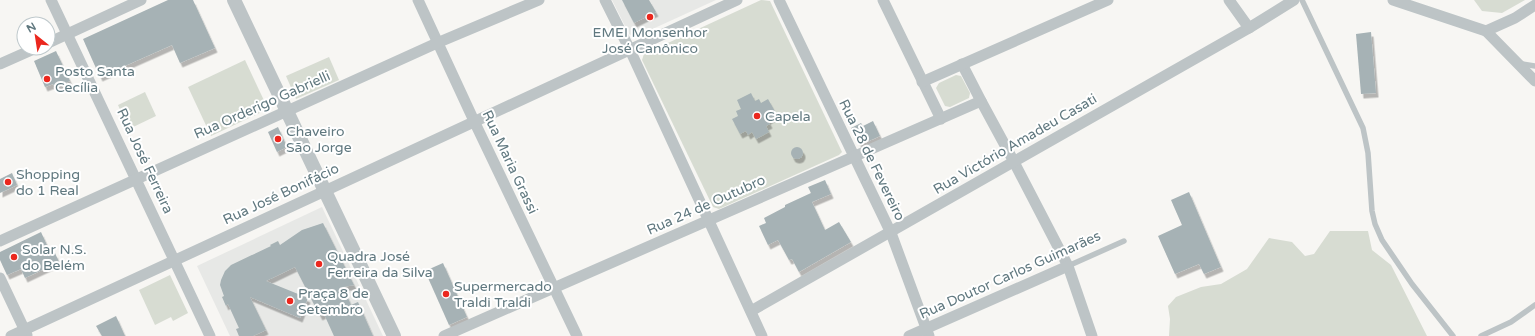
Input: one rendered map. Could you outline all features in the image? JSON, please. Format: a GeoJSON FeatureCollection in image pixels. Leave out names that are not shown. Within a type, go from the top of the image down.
{"type":"FeatureCollection","features":[{"type":"Feature","properties":{"kind":"street","name":"Rua José Ferreira"},"geometry":{"type":"LineString","coordinates":[[51,0],[210,336]]}},
{"type":"Feature","properties":{"kind":"street"},"geometry":{"type":"LineString","coordinates":[[56,39],[141,0]]}},
{"type":"Feature","properties":{"kind":"street"},"geometry":{"type":"LineString","coordinates":[[234,0],[394,336]]}},
{"type":"Feature","properties":{"kind":"street","name":"Rua Maria Grassi"},"geometry":{"type":"LineString","coordinates":[[418,0],[474,123],[577,336]]}},
{"type":"Feature","properties":{"kind":"street","name":"Rua Orderigo Gabrielli"},"geometry":{"type":"LineString","coordinates":[[0,241],[437,43],[539,0]]}},
{"type":"Feature","properties":{"kind":"street"},"geometry":{"type":"LineString","coordinates":[[605,0],[630,50],[762,336]]}},
{"type":"Feature","properties":{"kind":"street","name":"Rua José Bonifácio"},"geometry":{"type":"LineString","coordinates":[[11,336],[26,333],[325,190],[474,123],[737,0]]}},
{"type":"Feature","properties":{"kind":"street","name":"Rua 28 de Fevereiro"},"geometry":{"type":"LineString","coordinates":[[779,0],[890,233],[927,332]]}},
{"type":"Feature","properties":{"kind":"street"},"geometry":{"type":"LineString","coordinates":[[883,0],[941,119]]}},
{"type":"Feature","properties":{"kind":"street"},"geometry":{"type":"LineString","coordinates":[[922,82],[1108,0]]}},
{"type":"Feature","properties":{"kind":"street"},"geometry":{"type":"LineString","coordinates":[[1229,0],[1249,28]]}},
{"type":"Feature","properties":{"kind":"street","name":"Rua Victório Amadeu Casati"},"geometry":{"type":"LineString","coordinates":[[751,311],[1296,0]]}},
{"type":"Feature","properties":{"kind":"street"},"geometry":{"type":"LineString","coordinates":[[1393,0],[1486,31],[1535,81]]}},
{"type":"Feature","properties":{"kind":"street"},"geometry":{"type":"LineString","coordinates":[[1486,31],[1515,18],[1535,5]]}},
{"type":"Feature","properties":{"kind":"street"},"geometry":{"type":"LineString","coordinates":[[0,64],[18,56]]}},
{"type":"Feature","properties":{"kind":"street"},"geometry":{"type":"LineString","coordinates":[[962,64],[1068,266],[1092,336]]}},
{"type":"Feature","properties":{"kind":"street","name":"Rua 24 de Outubro"},"geometry":{"type":"LineString","coordinates":[[444,336],[709,221],[854,156],[981,102]]}},
{"type":"Feature","properties":{"kind":"street","name":"Rua Doutor Carlos Guimarães"},"geometry":{"type":"LineString","coordinates":[[909,336],[927,332],[1068,266]]}},
{"type":"Feature","properties":{"kind":"street"},"geometry":{"type":"LineString","coordinates":[[0,278],[26,333]]}},
{"type":"Feature","properties":{"kind":"lane"},"geometry":{"type":"LineString","coordinates":[[1296,0],[1363,128],[1368,152],[1372,211],[1375,224],[1382,240],[1412,284],[1453,336]]}},
{"type":"Feature","properties":{"kind":"lane"},"geometry":{"type":"LineString","coordinates":[[1516,63],[1535,66]]}},
{"type":"Feature","properties":{"kind":"lane","name":"Rua Doutor Carlos Guimarães"},"geometry":{"type":"LineString","coordinates":[[1068,266],[1124,241]]}},
{"type":"Feature","properties":{"kind":"lane"},"geometry":{"type":"LineString","coordinates":[[1481,336],[1511,322],[1535,305]]}},
{"type":"Feature","properties":{"kind":"shaded area","name":"EMEI Monsenhor José Canônico"},"geometry":{"type":"Polygon","coordinates":[[[612,0],[716,0],[635,37],[629,34],[612,0]]]}},
{"type":"Feature","properties":{"kind":"shaded area"},"geometry":{"type":"Polygon","coordinates":[[[761,0],[770,1],[842,152],[839,155],[719,209],[713,207],[642,60],[644,54],[761,0]]]}},
{"type":"Feature","properties":{"kind":"shaded area"},"geometry":{"type":"Polygon","coordinates":[[[1474,0],[1525,0],[1502,13],[1482,11],[1474,0]]]}},
{"type":"Feature","properties":{"kind":"shaded area"},"geometry":{"type":"Polygon","coordinates":[[[329,57],[339,80],[296,99],[286,76],[329,57]]]}},
{"type":"Feature","properties":{"kind":"shaded area"},"geometry":{"type":"Polygon","coordinates":[[[245,60],[268,109],[211,136],[188,87],[245,60]]]}},
{"type":"Feature","properties":{"kind":"shaded area"},"geometry":{"type":"Polygon","coordinates":[[[956,75],[961,76],[970,93],[969,98],[950,107],[945,106],[936,88],[939,83],[956,75]]]}},
{"type":"Feature","properties":{"kind":"shaded area"},"geometry":{"type":"Polygon","coordinates":[[[145,92],[156,116],[129,129],[118,105],[145,92]]]}},
{"type":"Feature","properties":{"kind":"shaded area","name":"Praça 8 de Setembro"},"geometry":{"type":"Polygon","coordinates":[[[322,207],[383,336],[230,336],[197,266],[322,207]]]}},
{"type":"Feature","properties":{"kind":"shaded area"},"geometry":{"type":"Polygon","coordinates":[[[1330,231],[1368,231],[1372,250],[1391,265],[1427,336],[1169,336],[1170,319],[1168,306],[1176,297],[1201,287],[1221,284],[1247,269],[1269,238],[1292,242],[1305,256],[1314,254],[1330,231]]]}},
{"type":"Feature","properties":{"kind":"shaded area"},"geometry":{"type":"Polygon","coordinates":[[[170,275],[188,313],[173,321],[171,317],[155,325],[139,290],[170,275]]]}},
{"type":"Feature","properties":{"kind":"building"},"geometry":{"type":"Polygon","coordinates":[[[168,0],[193,0],[215,48],[180,63],[172,45],[100,77],[83,39],[168,0]]]}},
{"type":"Feature","properties":{"kind":"building"},"geometry":{"type":"Polygon","coordinates":[[[622,0],[649,0],[656,12],[634,23],[622,0]]]}},
{"type":"Feature","properties":{"kind":"building"},"geometry":{"type":"Polygon","coordinates":[[[1371,32],[1376,93],[1361,94],[1356,34],[1371,32]]]}},
{"type":"Feature","properties":{"kind":"building"},"geometry":{"type":"Polygon","coordinates":[[[56,51],[70,81],[55,87],[53,84],[45,87],[34,61],[45,56],[56,56],[56,51]]]}},
{"type":"Feature","properties":{"kind":"building","name":"Capela"},"geometry":{"type":"Polygon","coordinates":[[[751,93],[755,101],[759,99],[761,103],[768,99],[777,115],[768,120],[770,124],[766,126],[769,132],[756,139],[752,132],[748,135],[746,131],[740,134],[732,119],[738,116],[736,111],[741,109],[737,100],[751,93]]]}},
{"type":"Feature","properties":{"kind":"building"},"geometry":{"type":"Polygon","coordinates":[[[873,121],[880,136],[860,145],[851,128],[861,123],[863,126],[873,121]]]}},
{"type":"Feature","properties":{"kind":"building","name":"Chaveiro São Jorge"},"geometry":{"type":"Polygon","coordinates":[[[278,127],[287,147],[277,152],[268,132],[278,127]]]}},
{"type":"Feature","properties":{"kind":"building"},"geometry":{"type":"Polygon","coordinates":[[[795,147],[799,147],[803,153],[799,159],[795,159],[791,155],[791,151],[795,147]]]}},
{"type":"Feature","properties":{"kind":"building","name":"Shopping do 1 Real"},"geometry":{"type":"Polygon","coordinates":[[[12,173],[17,185],[0,193],[0,179],[12,173]]]}},
{"type":"Feature","properties":{"kind":"building"},"geometry":{"type":"Polygon","coordinates":[[[825,180],[831,194],[812,202],[825,230],[839,222],[851,242],[799,272],[792,259],[789,260],[778,240],[768,245],[759,226],[766,223],[764,218],[785,207],[785,205],[811,193],[808,187],[825,180]]]}},
{"type":"Feature","properties":{"kind":"building"},"geometry":{"type":"Polygon","coordinates":[[[1189,192],[1221,267],[1204,274],[1199,264],[1175,274],[1158,236],[1182,225],[1171,200],[1189,192]]]}},
{"type":"Feature","properties":{"kind":"building"},"geometry":{"type":"Polygon","coordinates":[[[323,223],[354,285],[343,287],[351,305],[358,302],[373,336],[334,336],[324,314],[320,316],[295,267],[266,281],[308,298],[300,318],[250,297],[266,330],[253,336],[239,336],[236,329],[239,328],[228,304],[226,306],[222,297],[224,296],[220,285],[225,271],[231,265],[271,246],[270,245],[278,241],[280,245],[302,230],[323,223]]]}},
{"type":"Feature","properties":{"kind":"building"},"geometry":{"type":"Polygon","coordinates":[[[41,232],[51,254],[55,253],[59,262],[25,278],[21,269],[7,275],[0,260],[0,252],[41,232]]]}},
{"type":"Feature","properties":{"kind":"building","name":"Supermercado Traldi Traldi"},"geometry":{"type":"Polygon","coordinates":[[[443,263],[467,317],[449,325],[425,271],[443,263]]]}},
{"type":"Feature","properties":{"kind":"building"},"geometry":{"type":"Polygon","coordinates":[[[116,316],[125,336],[102,336],[96,326],[116,316]]]}},
{"type":"Feature","properties":{"kind":"place","name":"EMEI Monsenhor José Canônico"},"geometry":{"type":"Point","coordinates":[650,17]}},
{"type":"Feature","properties":{"kind":"place","name":"Posto Santa Cecília"},"geometry":{"type":"Point","coordinates":[47,79]}},
{"type":"Feature","properties":{"kind":"place","name":"Capela"},"geometry":{"type":"Point","coordinates":[757,116]}},
{"type":"Feature","properties":{"kind":"place","name":"Chaveiro São Jorge"},"geometry":{"type":"Point","coordinates":[278,139]}},
{"type":"Feature","properties":{"kind":"place","name":"Shopping do 1 Real"},"geometry":{"type":"Point","coordinates":[8,182]}},
{"type":"Feature","properties":{"kind":"place","name":"Solar N.S. do Belém"},"geometry":{"type":"Point","coordinates":[14,257]}},
{"type":"Feature","properties":{"kind":"place","name":"Quadra José Ferreira da Silva"},"geometry":{"type":"Point","coordinates":[319,264]}},
{"type":"Feature","properties":{"kind":"place","name":"Supermercado Traldi Traldi"},"geometry":{"type":"Point","coordinates":[446,294]}},
{"type":"Feature","properties":{"kind":"place","name":"Praça 8 de Setembro"},"geometry":{"type":"Point","coordinates":[290,301]}}]}
